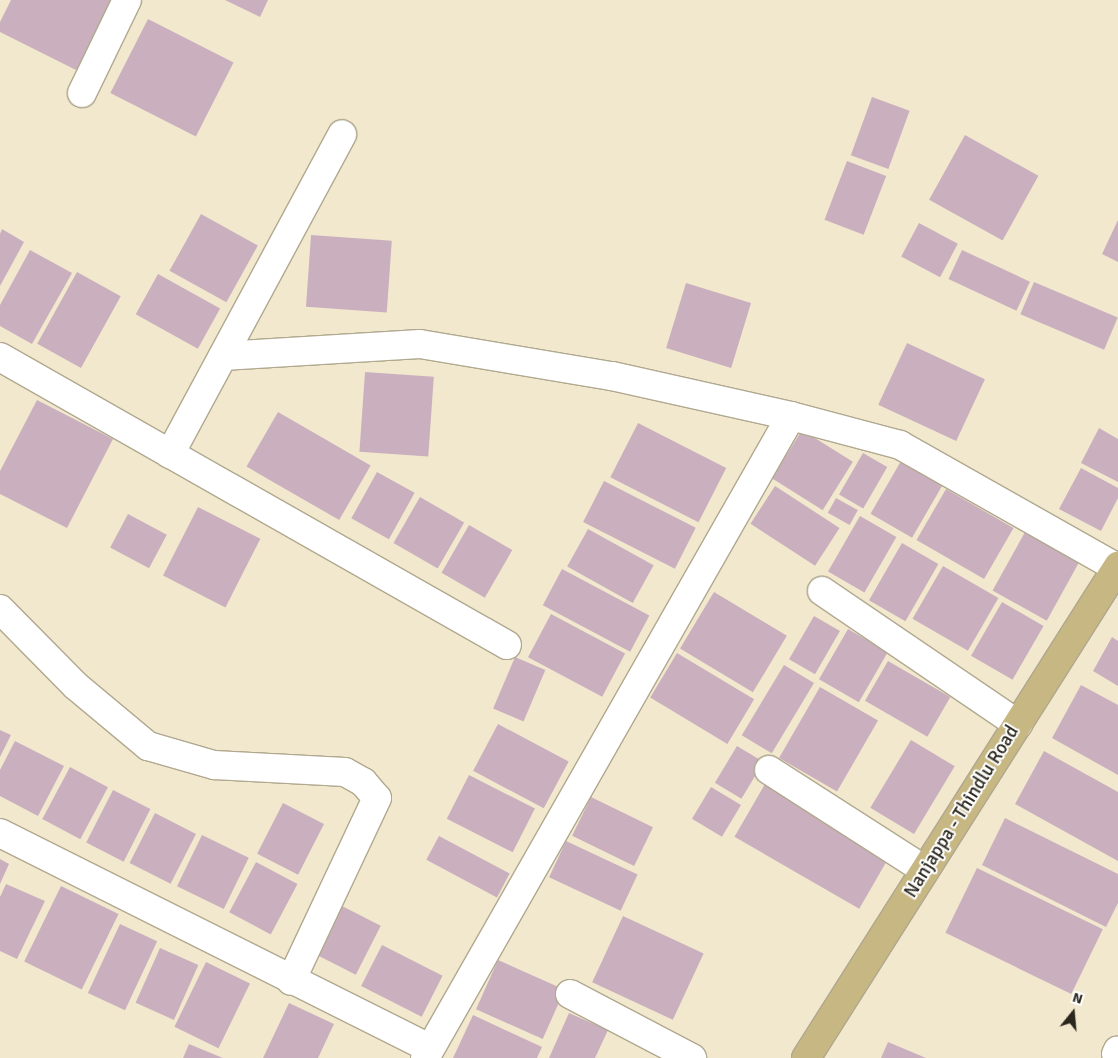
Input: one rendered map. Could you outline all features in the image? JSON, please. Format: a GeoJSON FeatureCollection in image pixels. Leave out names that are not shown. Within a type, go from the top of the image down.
{"type":"FeatureCollection","features":[{"type":"Feature","properties":{"kind":"main road","name":"Nanjappa - Thindlu Road"},"geometry":{"type":"LineString","coordinates":[[806,1058],[1118,567]]}},
{"type":"Feature","properties":{"kind":"street"},"geometry":{"type":"LineString","coordinates":[[82,93],[127,0]]}},
{"type":"Feature","properties":{"kind":"street"},"geometry":{"type":"LineString","coordinates":[[170,454],[342,134]]}},
{"type":"Feature","properties":{"kind":"street"},"geometry":{"type":"LineString","coordinates":[[223,356],[420,344],[612,376],[791,416],[900,445],[1118,567]]}},
{"type":"Feature","properties":{"kind":"street"},"geometry":{"type":"LineString","coordinates":[[0,357],[507,645]]}},
{"type":"Feature","properties":{"kind":"street"},"geometry":{"type":"LineString","coordinates":[[0,833],[291,981],[427,1053],[791,416]]}},
{"type":"Feature","properties":{"kind":"street"},"geometry":{"type":"LineString","coordinates":[[822,591],[1018,724]]}},
{"type":"Feature","properties":{"kind":"street"},"geometry":{"type":"LineString","coordinates":[[0,609],[76,686],[148,746],[214,765],[345,772],[363,782],[377,798],[291,981]]}},
{"type":"Feature","properties":{"kind":"street"},"geometry":{"type":"LineString","coordinates":[[769,770],[926,870]]}},
{"type":"Feature","properties":{"kind":"street"},"geometry":{"type":"LineString","coordinates":[[570,994],[692,1058]]}},
{"type":"Feature","properties":{"kind":"building"},"geometry":{"type":"Polygon","coordinates":[[[11,0],[123,0],[86,75],[0,32],[0,22],[11,0]]]}},
{"type":"Feature","properties":{"kind":"building"},"geometry":{"type":"Polygon","coordinates":[[[225,0],[268,0],[260,17],[225,0]]]}},
{"type":"Feature","properties":{"kind":"building"},"geometry":{"type":"Polygon","coordinates":[[[148,19],[234,63],[196,137],[110,93],[148,19]]]}},
{"type":"Feature","properties":{"kind":"building"},"geometry":{"type":"Polygon","coordinates":[[[872,97],[910,111],[888,169],[851,155],[872,97]]]}},
{"type":"Feature","properties":{"kind":"building"},"geometry":{"type":"Polygon","coordinates":[[[965,135],[1038,176],[1003,240],[929,200],[965,135]]]}},
{"type":"Feature","properties":{"kind":"building"},"geometry":{"type":"Polygon","coordinates":[[[847,161],[886,176],[864,235],[824,220],[847,161]]]}},
{"type":"Feature","properties":{"kind":"building"},"geometry":{"type":"Polygon","coordinates":[[[201,214],[258,246],[226,302],[169,271],[201,214]]]}},
{"type":"Feature","properties":{"kind":"building"},"geometry":{"type":"Polygon","coordinates":[[[1118,220],[1118,262],[1102,254],[1118,220]]]}},
{"type":"Feature","properties":{"kind":"building"},"geometry":{"type":"Polygon","coordinates":[[[919,223],[958,244],[940,277],[901,257],[919,223]]]}},
{"type":"Feature","properties":{"kind":"building"},"geometry":{"type":"Polygon","coordinates":[[[2,229],[24,242],[0,286],[0,234],[2,229]]]}},
{"type":"Feature","properties":{"kind":"building"},"geometry":{"type":"Polygon","coordinates":[[[311,235],[392,241],[387,312],[306,307],[311,235]]]}},
{"type":"Feature","properties":{"kind":"building"},"geometry":{"type":"Polygon","coordinates":[[[30,250],[72,273],[32,344],[0,326],[0,305],[30,250]]]}},
{"type":"Feature","properties":{"kind":"building"},"geometry":{"type":"Polygon","coordinates":[[[962,250],[1030,282],[1016,311],[948,279],[962,250]]]}},
{"type":"Feature","properties":{"kind":"building"},"geometry":{"type":"Polygon","coordinates":[[[77,272],[121,296],[81,368],[37,344],[77,272]]]}},
{"type":"Feature","properties":{"kind":"building"},"geometry":{"type":"Polygon","coordinates":[[[158,274],[220,308],[198,349],[136,314],[158,274]]]}},
{"type":"Feature","properties":{"kind":"building"},"geometry":{"type":"Polygon","coordinates":[[[1034,282],[1118,318],[1104,350],[1020,314],[1034,282]]]}},
{"type":"Feature","properties":{"kind":"building"},"geometry":{"type":"Polygon","coordinates":[[[686,283],[751,303],[731,368],[666,348],[686,283]]]}},
{"type":"Feature","properties":{"kind":"building"},"geometry":{"type":"Polygon","coordinates":[[[907,343],[985,379],[956,441],[878,405],[907,343]]]}},
{"type":"Feature","properties":{"kind":"building"},"geometry":{"type":"Polygon","coordinates":[[[365,372],[434,377],[428,457],[359,452],[365,372]]]}},
{"type":"Feature","properties":{"kind":"building"},"geometry":{"type":"Polygon","coordinates":[[[37,400],[113,439],[67,528],[0,494],[0,471],[37,400]]]}},
{"type":"Feature","properties":{"kind":"building"},"geometry":{"type":"Polygon","coordinates":[[[278,412],[371,466],[339,520],[246,467],[278,412]]]}},
{"type":"Feature","properties":{"kind":"building"},"geometry":{"type":"Polygon","coordinates":[[[638,423],[726,468],[699,522],[610,477],[638,423]]]}},
{"type":"Feature","properties":{"kind":"building"},"geometry":{"type":"Polygon","coordinates":[[[1099,428],[1118,439],[1118,482],[1081,463],[1099,428]]]}},
{"type":"Feature","properties":{"kind":"building"},"geometry":{"type":"Polygon","coordinates":[[[802,430],[853,462],[823,510],[772,478],[802,430]]]}},
{"type":"Feature","properties":{"kind":"building"},"geometry":{"type":"Polygon","coordinates":[[[863,453],[887,467],[863,509],[839,495],[863,453]]]}},
{"type":"Feature","properties":{"kind":"building"},"geometry":{"type":"Polygon","coordinates":[[[901,461],[943,485],[912,538],[871,514],[901,461]]]}},
{"type":"Feature","properties":{"kind":"building"},"geometry":{"type":"Polygon","coordinates":[[[1081,468],[1118,488],[1118,498],[1101,531],[1059,509],[1081,468]]]}},
{"type":"Feature","properties":{"kind":"building"},"geometry":{"type":"Polygon","coordinates":[[[377,472],[415,493],[389,539],[351,518],[377,472]]]}},
{"type":"Feature","properties":{"kind":"building"},"geometry":{"type":"Polygon","coordinates":[[[604,481],[696,528],[675,569],[583,522],[604,481]]]}},
{"type":"Feature","properties":{"kind":"building"},"geometry":{"type":"Polygon","coordinates":[[[775,486],[840,528],[815,566],[750,524],[775,486]]]}},
{"type":"Feature","properties":{"kind":"building"},"geometry":{"type":"Polygon","coordinates":[[[946,489],[1014,528],[984,579],[916,540],[946,489]]]}},
{"type":"Feature","properties":{"kind":"building"},"geometry":{"type":"Polygon","coordinates":[[[420,497],[464,522],[438,568],[394,543],[420,497]]]}},
{"type":"Feature","properties":{"kind":"building"},"geometry":{"type":"Polygon","coordinates":[[[836,498],[858,510],[850,525],[828,513],[836,498]]]}},
{"type":"Feature","properties":{"kind":"building"},"geometry":{"type":"Polygon","coordinates":[[[198,507],[260,539],[225,607],[163,576],[198,507]]]}},
{"type":"Feature","properties":{"kind":"building"},"geometry":{"type":"Polygon","coordinates":[[[128,514],[167,535],[149,568],[110,548],[128,514]]]}},
{"type":"Feature","properties":{"kind":"building"},"geometry":{"type":"Polygon","coordinates":[[[860,516],[896,537],[864,592],[828,571],[860,516]]]}},
{"type":"Feature","properties":{"kind":"building"},"geometry":{"type":"Polygon","coordinates":[[[469,525],[512,550],[485,598],[442,573],[469,525]]]}},
{"type":"Feature","properties":{"kind":"building"},"geometry":{"type":"Polygon","coordinates":[[[588,529],[654,565],[633,603],[567,567],[588,529]]]}},
{"type":"Feature","properties":{"kind":"building"},"geometry":{"type":"Polygon","coordinates":[[[1025,532],[1079,562],[1047,621],[993,591],[1025,532]]]}},
{"type":"Feature","properties":{"kind":"building"},"geometry":{"type":"Polygon","coordinates":[[[902,543],[938,564],[905,621],[869,600],[902,543]]]}},
{"type":"Feature","properties":{"kind":"building"},"geometry":{"type":"Polygon","coordinates":[[[943,566],[998,598],[968,651],[912,619],[943,566]]]}},
{"type":"Feature","properties":{"kind":"building"},"geometry":{"type":"Polygon","coordinates":[[[562,569],[649,615],[630,652],[543,605],[562,569]]]}},
{"type":"Feature","properties":{"kind":"building"},"geometry":{"type":"Polygon","coordinates":[[[714,592],[787,636],[753,692],[680,649],[714,592]]]}},
{"type":"Feature","properties":{"kind":"building"},"geometry":{"type":"Polygon","coordinates":[[[1002,602],[1044,626],[1013,680],[971,656],[1002,602]]]}},
{"type":"Feature","properties":{"kind":"building"},"geometry":{"type":"Polygon","coordinates":[[[551,614],[625,653],[602,697],[528,657],[551,614]]]}},
{"type":"Feature","properties":{"kind":"building"},"geometry":{"type":"Polygon","coordinates":[[[814,616],[840,631],[815,674],[789,659],[814,616]]]}},
{"type":"Feature","properties":{"kind":"building"},"geometry":{"type":"Polygon","coordinates":[[[848,629],[888,652],[859,702],[819,679],[848,629]]]}},
{"type":"Feature","properties":{"kind":"building"},"geometry":{"type":"Polygon","coordinates":[[[1112,637],[1118,641],[1118,686],[1093,671],[1112,637]]]}},
{"type":"Feature","properties":{"kind":"building"},"geometry":{"type":"Polygon","coordinates":[[[677,653],[754,699],[727,744],[650,698],[677,653]]]}},
{"type":"Feature","properties":{"kind":"building"},"geometry":{"type":"Polygon","coordinates":[[[515,657],[545,670],[523,721],[493,709],[515,657]]]}},
{"type":"Feature","properties":{"kind":"building"},"geometry":{"type":"Polygon","coordinates":[[[888,661],[950,697],[927,737],[865,701],[888,661]]]}},
{"type":"Feature","properties":{"kind":"building"},"geometry":{"type":"Polygon","coordinates":[[[784,665],[814,683],[772,753],[742,735],[784,665]]]}},
{"type":"Feature","properties":{"kind":"building"},"geometry":{"type":"Polygon","coordinates":[[[1081,685],[1118,705],[1118,775],[1052,738],[1081,685]]]}},
{"type":"Feature","properties":{"kind":"building"},"geometry":{"type":"Polygon","coordinates":[[[820,687],[878,720],[837,792],[779,758],[820,687]]]}},
{"type":"Feature","properties":{"kind":"building"},"geometry":{"type":"Polygon","coordinates":[[[498,724],[569,762],[544,808],[473,771],[498,724]]]}},
{"type":"Feature","properties":{"kind":"building"},"geometry":{"type":"Polygon","coordinates":[[[0,730],[11,735],[0,757],[0,730]]]}},
{"type":"Feature","properties":{"kind":"building"},"geometry":{"type":"Polygon","coordinates":[[[911,740],[955,766],[914,834],[870,808],[911,740]]]}},
{"type":"Feature","properties":{"kind":"building"},"geometry":{"type":"Polygon","coordinates":[[[15,741],[64,766],[38,816],[0,796],[0,770],[15,741]]]}},
{"type":"Feature","properties":{"kind":"building"},"geometry":{"type":"Polygon","coordinates":[[[737,746],[764,762],[741,799],[715,783],[737,746]]]}},
{"type":"Feature","properties":{"kind":"building"},"geometry":{"type":"Polygon","coordinates":[[[1044,751],[1118,792],[1118,861],[1015,804],[1044,751]]]}},
{"type":"Feature","properties":{"kind":"building"},"geometry":{"type":"Polygon","coordinates":[[[70,767],[108,787],[80,839],[42,819],[70,767]]]}},
{"type":"Feature","properties":{"kind":"building"},"geometry":{"type":"Polygon","coordinates":[[[469,775],[535,809],[513,852],[447,819],[469,775]]]}},
{"type":"Feature","properties":{"kind":"building"},"geometry":{"type":"Polygon","coordinates":[[[765,784],[890,856],[859,909],[734,837],[765,784]]]}},
{"type":"Feature","properties":{"kind":"building"},"geometry":{"type":"Polygon","coordinates":[[[711,787],[741,805],[722,837],[692,819],[711,787]]]}},
{"type":"Feature","properties":{"kind":"building"},"geometry":{"type":"Polygon","coordinates":[[[113,790],[150,809],[124,862],[86,843],[113,790]]]}},
{"type":"Feature","properties":{"kind":"building"},"geometry":{"type":"Polygon","coordinates":[[[591,797],[653,827],[634,866],[572,836],[591,797]]]}},
{"type":"Feature","properties":{"kind":"building"},"geometry":{"type":"Polygon","coordinates":[[[283,803],[324,824],[298,875],[257,854],[283,803]]]}},
{"type":"Feature","properties":{"kind":"building"},"geometry":{"type":"Polygon","coordinates":[[[155,813],[196,834],[171,884],[130,863],[155,813]]]}},
{"type":"Feature","properties":{"kind":"building"},"geometry":{"type":"Polygon","coordinates":[[[1005,818],[1118,874],[1118,903],[1106,927],[982,865],[1005,818]]]}},
{"type":"Feature","properties":{"kind":"building"},"geometry":{"type":"Polygon","coordinates":[[[202,835],[249,858],[224,909],[177,886],[202,835]]]}},
{"type":"Feature","properties":{"kind":"building"},"geometry":{"type":"Polygon","coordinates":[[[439,836],[510,874],[497,897],[426,860],[439,836]]]}},
{"type":"Feature","properties":{"kind":"building"},"geometry":{"type":"Polygon","coordinates":[[[566,841],[638,874],[621,911],[549,877],[566,841]]]}},
{"type":"Feature","properties":{"kind":"building"},"geometry":{"type":"Polygon","coordinates":[[[0,859],[9,864],[0,884],[0,859]]]}},
{"type":"Feature","properties":{"kind":"building"},"geometry":{"type":"Polygon","coordinates":[[[256,862],[297,884],[271,934],[229,912],[256,862]]]}},
{"type":"Feature","properties":{"kind":"building"},"geometry":{"type":"Polygon","coordinates":[[[977,868],[1103,929],[1071,994],[945,933],[977,868]]]}},
{"type":"Feature","properties":{"kind":"building"},"geometry":{"type":"Polygon","coordinates":[[[6,884],[45,901],[17,959],[0,951],[0,897],[6,884]]]}},
{"type":"Feature","properties":{"kind":"building"},"geometry":{"type":"Polygon","coordinates":[[[61,886],[119,914],[82,990],[24,961],[61,886]]]}},
{"type":"Feature","properties":{"kind":"building"},"geometry":{"type":"Polygon","coordinates":[[[338,904],[381,926],[356,975],[313,953],[338,904]]]}},
{"type":"Feature","properties":{"kind":"building"},"geometry":{"type":"Polygon","coordinates":[[[623,916],[704,954],[673,1020],[592,982],[623,916]]]}},
{"type":"Feature","properties":{"kind":"building"},"geometry":{"type":"Polygon","coordinates":[[[120,924],[157,941],[125,1010],[88,993],[120,924]]]}},
{"type":"Feature","properties":{"kind":"building"},"geometry":{"type":"Polygon","coordinates":[[[382,945],[443,976],[422,1017],[361,986],[382,945]]]}},
{"type":"Feature","properties":{"kind":"building"},"geometry":{"type":"Polygon","coordinates":[[[160,948],[198,965],[174,1020],[136,1003],[160,948]]]}},
{"type":"Feature","properties":{"kind":"building"},"geometry":{"type":"Polygon","coordinates":[[[498,960],[565,990],[543,1039],[476,1009],[498,960]]]}},
{"type":"Feature","properties":{"kind":"building"},"geometry":{"type":"Polygon","coordinates":[[[206,962],[250,983],[218,1048],[174,1027],[206,962]]]}},
{"type":"Feature","properties":{"kind":"building"},"geometry":{"type":"Polygon","coordinates":[[[289,1003],[334,1024],[318,1058],[263,1058],[289,1003]]]}},
{"type":"Feature","properties":{"kind":"building"},"geometry":{"type":"Polygon","coordinates":[[[569,1013],[608,1030],[595,1058],[549,1058],[569,1013]]]}},
{"type":"Feature","properties":{"kind":"building"},"geometry":{"type":"Polygon","coordinates":[[[473,1015],[542,1047],[537,1058],[453,1058],[473,1015]]]}},
{"type":"Feature","properties":{"kind":"building"},"geometry":{"type":"Polygon","coordinates":[[[888,1042],[926,1058],[881,1058],[888,1042]]]}},
{"type":"Feature","properties":{"kind":"building"},"geometry":{"type":"Polygon","coordinates":[[[189,1044],[223,1058],[183,1058],[189,1044]]]}}]}
